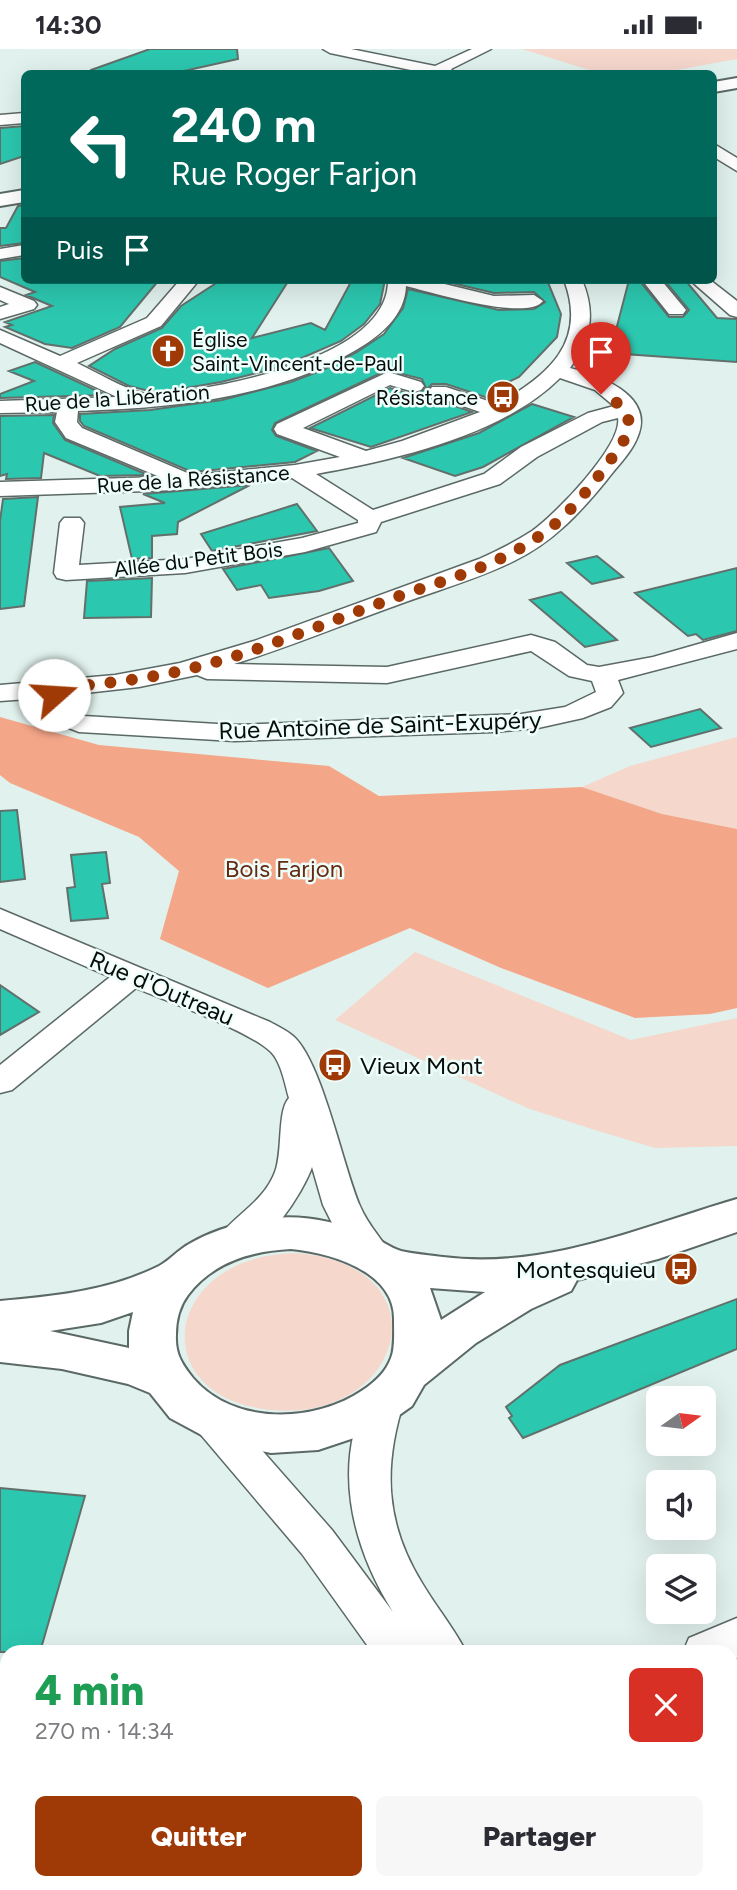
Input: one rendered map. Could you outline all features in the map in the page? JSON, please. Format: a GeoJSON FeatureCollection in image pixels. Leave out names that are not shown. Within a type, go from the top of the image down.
{"type":"FeatureCollection","features":[{"type":"Feature","properties":{"kind":"main road"},"geometry":{"type":"LineString","coordinates":[[717,87],[737,84]]}},
{"type":"Feature","properties":{"kind":"main road"},"geometry":{"type":"LineString","coordinates":[[0,200],[21,196]]}},
{"type":"Feature","properties":{"kind":"main road"},"geometry":{"type":"LineString","coordinates":[[178,1276],[159,1303],[152,1326],[154,1357],[164,1379],[183,1401],[210,1419],[244,1431],[295,1434],[344,1424],[396,1386],[457,1332],[531,1288],[615,1255],[737,1215]]}},
{"type":"Feature","properties":{"kind":"main road"},"geometry":{"type":"LineString","coordinates":[[0,1318],[63,1313],[101,1305],[178,1276],[207,1254],[233,1243],[271,1234],[311,1234],[340,1241],[380,1260],[475,1276],[531,1271],[615,1255]]}},
{"type":"Feature","properties":{"kind":"main road"},"geometry":{"type":"LineString","coordinates":[[380,1260],[407,1288],[418,1315],[419,1344],[396,1386]]}},
{"type":"Feature","properties":{"kind":"main road"},"geometry":{"type":"LineString","coordinates":[[0,1344],[58,1350],[144,1370],[164,1379]]}},
{"type":"Feature","properties":{"kind":"street"},"geometry":{"type":"LineString","coordinates":[[330,49],[424,70]]}},
{"type":"Feature","properties":{"kind":"street"},"geometry":{"type":"LineString","coordinates":[[444,70],[484,49]]}},
{"type":"Feature","properties":{"kind":"street"},"geometry":{"type":"LineString","coordinates":[[3,120],[21,118]]}},
{"type":"Feature","properties":{"kind":"street"},"geometry":{"type":"LineString","coordinates":[[3,120],[21,133]]}},
{"type":"Feature","properties":{"kind":"street"},"geometry":{"type":"LineString","coordinates":[[717,151],[737,166]]}},
{"type":"Feature","properties":{"kind":"street"},"geometry":{"type":"LineString","coordinates":[[0,254],[21,250]]}},
{"type":"Feature","properties":{"kind":"street"},"geometry":{"type":"LineString","coordinates":[[60,363],[142,329],[154,321],[186,284]]}},
{"type":"Feature","properties":{"kind":"street","name":"Rue de la Libération"},"geometry":{"type":"LineString","coordinates":[[0,407],[142,401],[194,395],[250,384],[326,358],[357,342],[380,324],[394,301],[396,284]]}},
{"type":"Feature","properties":{"kind":"street"},"geometry":{"type":"LineString","coordinates":[[422,284],[494,302],[534,301]]}},
{"type":"Feature","properties":{"kind":"street","name":"Rue de la Résistance"},"geometry":{"type":"LineString","coordinates":[[0,489],[192,483],[297,471],[365,458],[445,434],[499,411],[550,377],[574,347],[582,328],[582,306],[574,284]]}},
{"type":"Feature","properties":{"kind":"street"},"geometry":{"type":"LineString","coordinates":[[654,284],[676,310]]}},
{"type":"Feature","properties":{"kind":"street"},"geometry":{"type":"LineString","coordinates":[[704,284],[737,311]]}},
{"type":"Feature","properties":{"kind":"street"},"geometry":{"type":"LineString","coordinates":[[0,293],[27,305],[0,313]]}},
{"type":"Feature","properties":{"kind":"street"},"geometry":{"type":"LineString","coordinates":[[0,336],[142,401]]}},
{"type":"Feature","properties":{"kind":"street"},"geometry":{"type":"LineString","coordinates":[[326,358],[414,386]]}},
{"type":"Feature","properties":{"kind":"street"},"geometry":{"type":"LineString","coordinates":[[0,693],[128,680],[181,671],[237,654],[471,570],[528,544],[559,520],[622,444],[630,425],[625,410],[612,399],[550,377]]}},
{"type":"Feature","properties":{"kind":"street"},"geometry":{"type":"LineString","coordinates":[[365,458],[285,429],[388,378]]}},
{"type":"Feature","properties":{"kind":"street"},"geometry":{"type":"LineString","coordinates":[[439,391],[499,411]]}},
{"type":"Feature","properties":{"kind":"street"},"geometry":{"type":"LineString","coordinates":[[68,404],[66,422],[74,433],[192,483]]}},
{"type":"Feature","properties":{"kind":"street","name":"Allée du Petit Bois"},"geometry":{"type":"LineString","coordinates":[[72,523],[66,573],[163,568],[305,545],[359,531],[368,527],[370,518],[492,479],[529,453],[595,417],[625,410]]}},
{"type":"Feature","properties":{"kind":"street"},"geometry":{"type":"LineString","coordinates":[[297,471],[370,518]]}},
{"type":"Feature","properties":{"kind":"street"},"geometry":{"type":"LineString","coordinates":[[181,671],[387,675],[531,643],[547,647],[578,671],[603,676],[737,641]]}},
{"type":"Feature","properties":{"kind":"street","name":"Rue Antoine de Saint-Exupéry"},"geometry":{"type":"LineString","coordinates":[[53,688],[60,715],[79,724],[234,733],[494,725],[536,720],[562,715],[602,700],[610,692],[603,676]]}},
{"type":"Feature","properties":{"kind":"street","name":"Rue d'Outreau"},"geometry":{"type":"LineString","coordinates":[[0,918],[276,1039],[292,1058],[324,1147],[341,1205],[352,1228],[380,1260]]}},
{"type":"Feature","properties":{"kind":"street"},"geometry":{"type":"LineString","coordinates":[[0,1082],[132,975]]}},
{"type":"Feature","properties":{"kind":"street","name":"Rue d'Outreau"},"geometry":{"type":"LineString","coordinates":[[233,1243],[263,1219],[288,1187],[302,1137],[300,1083]]}},
{"type":"Feature","properties":{"kind":"street"},"geometry":{"type":"LineString","coordinates":[[394,1626],[384,1550],[369,1490],[372,1434],[396,1386]]}},
{"type":"Feature","properties":{"kind":"street"},"geometry":{"type":"LineString","coordinates":[[210,1419],[394,1626],[430,1645]]}},
{"type":"Feature","properties":{"kind":"street"},"geometry":{"type":"LineString","coordinates":[[720,1645],[737,1637]]}},
{"type":"Feature","properties":{"kind":"shaded area"},"geometry":{"type":"Polygon","coordinates":[[[522,49],[737,49],[737,59],[676,70],[589,70],[522,49]]]}},
{"type":"Feature","properties":{"kind":"shaded area"},"geometry":{"type":"Polygon","coordinates":[[[737,737],[737,829],[662,814],[582,787],[630,766],[737,737]]]}},
{"type":"Feature","properties":{"kind":"shaded area"},"geometry":{"type":"Polygon","coordinates":[[[415,952],[631,1040],[737,1018],[737,1146],[655,1148],[595,1130],[527,1108],[335,1020],[415,952]]]}},
{"type":"Feature","properties":{"kind":"shaded area"},"geometry":{"type":"Polygon","coordinates":[[[298,1253],[345,1264],[375,1285],[390,1312],[390,1342],[377,1370],[352,1393],[316,1408],[271,1410],[230,1400],[202,1380],[187,1355],[186,1327],[196,1300],[219,1276],[253,1259],[298,1253]]]}},
{"type":"Feature","properties":{"kind":"green space","name":"Bois Farjon"},"geometry":{"type":"Polygon","coordinates":[[[0,717],[99,745],[329,766],[379,796],[582,787],[662,814],[737,829],[737,1008],[710,1014],[635,1018],[501,968],[410,928],[268,988],[160,939],[179,871],[139,837],[10,783],[0,775],[0,717]]]}},
{"type":"Feature","properties":{"kind":"building"},"geometry":{"type":"Polygon","coordinates":[[[150,49],[237,49],[238,59],[188,70],[91,70],[150,49]]]}},
{"type":"Feature","properties":{"kind":"building"},"geometry":{"type":"Polygon","coordinates":[[[21,126],[21,157],[0,164],[0,128],[21,126]]]}},
{"type":"Feature","properties":{"kind":"building"},"geometry":{"type":"Polygon","coordinates":[[[18,206],[21,206],[21,243],[0,246],[0,228],[6,228],[18,206]]]}},
{"type":"Feature","properties":{"kind":"building"},"geometry":{"type":"Polygon","coordinates":[[[21,258],[21,284],[156,284],[120,327],[72,348],[45,344],[5,327],[12,325],[5,322],[52,306],[26,295],[35,292],[0,277],[0,261],[21,258]]]}},
{"type":"Feature","properties":{"kind":"building"},"geometry":{"type":"Polygon","coordinates":[[[215,284],[286,284],[252,338],[311,323],[325,330],[350,284],[384,284],[380,304],[364,324],[341,341],[281,367],[221,382],[157,393],[129,386],[89,366],[115,349],[162,328],[181,306],[215,284]]]}},
{"type":"Feature","properties":{"kind":"building"},"geometry":{"type":"Polygon","coordinates":[[[456,284],[549,284],[561,314],[557,337],[519,377],[498,387],[506,390],[500,393],[507,395],[497,401],[446,384],[432,384],[427,389],[431,397],[472,412],[371,447],[310,428],[390,388],[415,395],[426,388],[422,379],[387,370],[275,423],[272,430],[276,436],[317,451],[295,462],[192,472],[84,426],[80,421],[80,414],[150,410],[222,400],[291,382],[325,369],[384,334],[403,308],[408,289],[499,310],[534,309],[545,302],[534,292],[494,293],[456,284]]]}},
{"type":"Feature","properties":{"kind":"building"},"geometry":{"type":"Polygon","coordinates":[[[628,284],[642,284],[669,317],[683,317],[689,310],[667,284],[688,284],[717,318],[737,319],[737,362],[610,353],[628,284]]]}},
{"type":"Feature","properties":{"kind":"building"},"geometry":{"type":"Polygon","coordinates":[[[35,362],[106,395],[0,398],[0,394],[34,381],[9,371],[35,362]]]}},
{"type":"Feature","properties":{"kind":"building"},"geometry":{"type":"Polygon","coordinates":[[[532,404],[574,417],[483,467],[455,476],[403,458],[479,433],[532,404]]]}},
{"type":"Feature","properties":{"kind":"building"},"geometry":{"type":"Polygon","coordinates":[[[54,415],[53,423],[65,440],[148,475],[100,476],[44,453],[41,478],[6,479],[7,474],[0,476],[0,416],[54,415]]]}},
{"type":"Feature","properties":{"kind":"building"},"geometry":{"type":"Polygon","coordinates":[[[250,485],[178,522],[177,534],[152,536],[152,558],[132,559],[120,507],[165,503],[143,494],[250,485]]]}},
{"type":"Feature","properties":{"kind":"building"},"geometry":{"type":"Polygon","coordinates":[[[38,497],[24,606],[0,609],[0,521],[3,499],[38,497]]]}},
{"type":"Feature","properties":{"kind":"building"},"geometry":{"type":"Polygon","coordinates":[[[297,504],[317,531],[212,551],[201,534],[297,504]]]}},
{"type":"Feature","properties":{"kind":"building"},"geometry":{"type":"Polygon","coordinates":[[[329,548],[353,581],[319,591],[269,598],[261,585],[237,590],[223,569],[329,548]]]}},
{"type":"Feature","properties":{"kind":"building"},"geometry":{"type":"Polygon","coordinates":[[[597,556],[623,577],[592,584],[567,563],[597,556]]]}},
{"type":"Feature","properties":{"kind":"building"},"geometry":{"type":"Polygon","coordinates":[[[737,568],[737,631],[703,640],[696,634],[688,636],[635,593],[737,568]]]}},
{"type":"Feature","properties":{"kind":"building"},"geometry":{"type":"Polygon","coordinates":[[[152,578],[151,617],[84,618],[87,581],[152,578]]]}},
{"type":"Feature","properties":{"kind":"building"},"geometry":{"type":"Polygon","coordinates":[[[561,592],[617,640],[585,647],[530,600],[561,592]]]}},
{"type":"Feature","properties":{"kind":"building"},"geometry":{"type":"Polygon","coordinates":[[[700,709],[721,728],[651,747],[630,728],[700,709]]]}},
{"type":"Feature","properties":{"kind":"building"},"geometry":{"type":"Polygon","coordinates":[[[17,810],[25,879],[0,882],[0,811],[17,810]]]}},
{"type":"Feature","properties":{"kind":"building"},"geometry":{"type":"Polygon","coordinates":[[[106,852],[110,883],[102,884],[108,918],[71,921],[67,888],[75,887],[71,855],[106,852]]]}},
{"type":"Feature","properties":{"kind":"building"},"geometry":{"type":"Polygon","coordinates":[[[0,985],[39,1012],[0,1035],[0,985]]]}},
{"type":"Feature","properties":{"kind":"building"},"geometry":{"type":"Polygon","coordinates":[[[737,1299],[737,1349],[523,1438],[509,1418],[512,1416],[506,1407],[560,1365],[737,1299]]]}},
{"type":"Feature","properties":{"kind":"building"},"geometry":{"type":"Polygon","coordinates":[[[0,1488],[85,1496],[42,1645],[0,1645],[0,1488]]]}},
{"type":"Feature","properties":{"kind":"place","name":"Église Saint-Vincent-de-Paul"},"geometry":{"type":"Point","coordinates":[168,351]}},
{"type":"Feature","properties":{"kind":"place","name":"Résistance"},"geometry":{"type":"Point","coordinates":[503,397]}},
{"type":"Feature","properties":{"kind":"place","name":"Vieux Mont"},"geometry":{"type":"Point","coordinates":[335,1065]}},
{"type":"Feature","properties":{"kind":"place","name":"Montesquieu"},"geometry":{"type":"Point","coordinates":[681,1269]}},
{"type":"Feature","properties":{"kind":"route"},"geometry":{"type":"LineString","coordinates":[[54,695],[53,688],[181,671],[222,659],[471,570],[528,544],[559,520],[591,484],[627,435],[630,425],[625,410],[601,394]]}}]}
